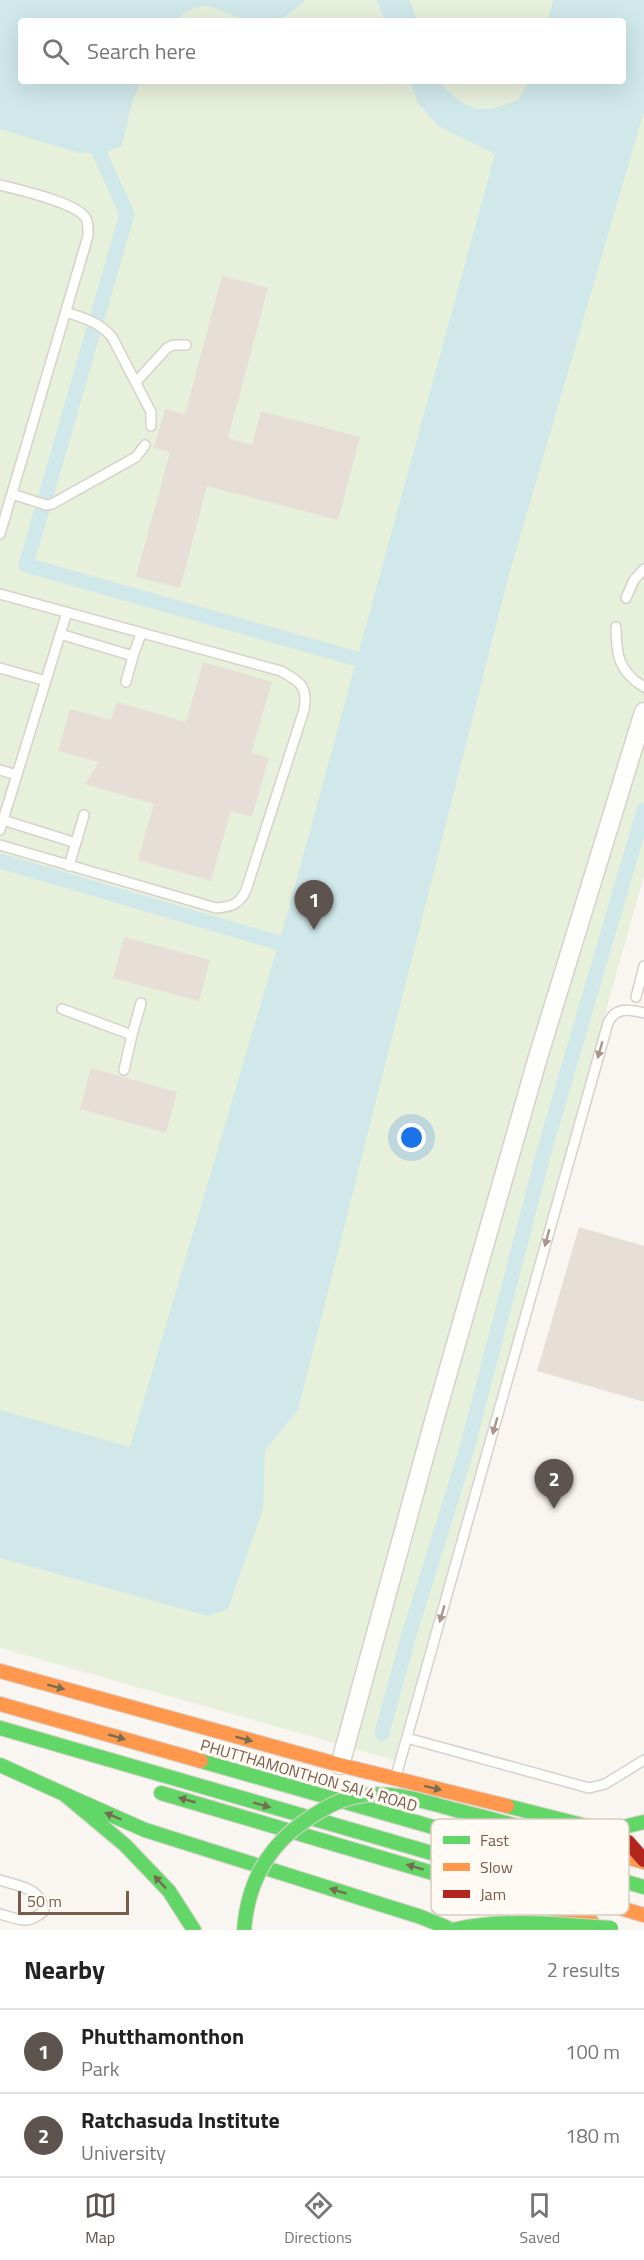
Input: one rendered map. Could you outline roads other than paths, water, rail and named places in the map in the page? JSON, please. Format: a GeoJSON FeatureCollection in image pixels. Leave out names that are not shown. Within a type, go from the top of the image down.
{"type":"FeatureCollection","features":[{"type":"Feature","properties":{"kind":"main road"},"geometry":{"type":"LineString","coordinates":[[0,1671],[340,1765],[561,1819]]}},
{"type":"Feature","properties":{"kind":"main road","name":"PHUTTHAMONTHON SAI 4 ROAD"},"geometry":{"type":"LineString","coordinates":[[0,1704],[431,1826]]}},
{"type":"Feature","properties":{"kind":"main road"},"geometry":{"type":"LineString","coordinates":[[0,1728],[431,1854]]}},
{"type":"Feature","properties":{"kind":"main road"},"geometry":{"type":"LineString","coordinates":[[0,1765],[145,1830],[421,1917],[452,1930],[466,1926],[518,1921],[615,1929]]}},
{"type":"Feature","properties":{"kind":"main road"},"geometry":{"type":"LineString","coordinates":[[155,1791],[431,1872]]}},
{"type":"Feature","properties":{"kind":"main road"},"geometry":{"type":"LineString","coordinates":[[64,1794],[132,1853],[168,1892],[194,1930]]}},
{"type":"Feature","properties":{"kind":"main road"},"geometry":{"type":"LineString","coordinates":[[244,1930],[256,1878],[266,1858],[281,1840],[303,1822],[327,1807],[357,1796],[389,1795],[424,1801],[490,1819]]}},
{"type":"Feature","properties":{"kind":"main road"},"geometry":{"type":"LineString","coordinates":[[629,1825],[644,1822]]}},
{"type":"Feature","properties":{"kind":"main road"},"geometry":{"type":"LineString","coordinates":[[629,1842],[637,1848],[644,1861]]}},
{"type":"Feature","properties":{"kind":"main road"},"geometry":{"type":"LineString","coordinates":[[629,1857],[644,1861]]}},
{"type":"Feature","properties":{"kind":"main road","name":"PHUTTHAMONTHON SAI 4 ROAD"},"geometry":{"type":"LineString","coordinates":[[629,1883],[644,1887]]}},
{"type":"Feature","properties":{"kind":"main road"},"geometry":{"type":"LineString","coordinates":[[629,1911],[644,1915]]}},
{"type":"Feature","properties":{"kind":"main road"},"geometry":{"type":"LineString","coordinates":[[573,1915],[615,1929]]}},
{"type":"Feature","properties":{"kind":"street"},"geometry":{"type":"LineString","coordinates":[[340,1765],[430,1432],[538,1057],[644,712]]}},
{"type":"Feature","properties":{"kind":"lane"},"geometry":{"type":"LineString","coordinates":[[0,185],[75,209],[84,216],[88,224],[88,236],[0,534]]}},
{"type":"Feature","properties":{"kind":"lane"},"geometry":{"type":"LineString","coordinates":[[66,312],[96,322],[112,337],[151,412],[151,426]]}},
{"type":"Feature","properties":{"kind":"lane"},"geometry":{"type":"LineString","coordinates":[[136,382],[167,348],[173,345],[186,345]]}},
{"type":"Feature","properties":{"kind":"lane"},"geometry":{"type":"LineString","coordinates":[[12,494],[46,505],[58,502],[136,457],[145,445]]}},
{"type":"Feature","properties":{"kind":"lane"},"geometry":{"type":"LineString","coordinates":[[626,598],[634,580],[644,569]]}},
{"type":"Feature","properties":{"kind":"lane"},"geometry":{"type":"LineString","coordinates":[[0,594],[281,671],[302,685],[307,695],[304,711],[246,890],[243,898],[236,905],[216,908],[0,845]]}},
{"type":"Feature","properties":{"kind":"lane"},"geometry":{"type":"LineString","coordinates":[[0,830],[67,612]]}},
{"type":"Feature","properties":{"kind":"lane"},"geometry":{"type":"LineString","coordinates":[[616,627],[616,644],[620,663],[630,679],[644,687]]}},
{"type":"Feature","properties":{"kind":"lane"},"geometry":{"type":"LineString","coordinates":[[60,634],[133,656]]}},
{"type":"Feature","properties":{"kind":"lane"},"geometry":{"type":"LineString","coordinates":[[126,682],[141,634]]}},
{"type":"Feature","properties":{"kind":"lane"},"geometry":{"type":"LineString","coordinates":[[0,668],[46,681]]}},
{"type":"Feature","properties":{"kind":"lane"},"geometry":{"type":"LineString","coordinates":[[0,770],[17,775]]}},
{"type":"Feature","properties":{"kind":"lane"},"geometry":{"type":"LineString","coordinates":[[69,866],[84,815]]}},
{"type":"Feature","properties":{"kind":"lane"},"geometry":{"type":"LineString","coordinates":[[3,820],[76,843]]}},
{"type":"Feature","properties":{"kind":"lane"},"geometry":{"type":"LineString","coordinates":[[636,998],[644,966]]}},
{"type":"Feature","properties":{"kind":"lane"},"geometry":{"type":"LineString","coordinates":[[124,1070],[141,1003]]}},
{"type":"Feature","properties":{"kind":"lane"},"geometry":{"type":"LineString","coordinates":[[62,1009],[132,1035]]}},
{"type":"Feature","properties":{"kind":"lane"},"geometry":{"type":"LineString","coordinates":[[395,1778],[608,1023],[616,1012],[632,1010],[644,1013]]}},
{"type":"Feature","properties":{"kind":"lane"},"geometry":{"type":"LineString","coordinates":[[407,1738],[589,1788],[605,1784],[644,1760]]}},
{"type":"Feature","properties":{"kind":"lane"},"geometry":{"type":"LineString","coordinates":[[0,1880],[35,1891],[43,1899],[44,1911],[34,1919],[21,1921],[0,1914]]}},
{"type":"Feature","properties":{"kind":"water"},"geometry":{"type":"Polygon","coordinates":[[[0,0],[305,0],[281,18],[240,18],[207,6],[190,10],[178,18],[18,18],[18,84],[140,84],[133,99],[122,146],[100,154],[79,153],[0,129],[0,0]]]}},
{"type":"Feature","properties":{"kind":"water"},"geometry":{"type":"Polygon","coordinates":[[[377,0],[410,0],[416,18],[384,18],[377,0]]]}},
{"type":"Feature","properties":{"kind":"water"},"geometry":{"type":"Polygon","coordinates":[[[553,0],[644,0],[644,111],[508,578],[298,1410],[265,1450],[263,1509],[228,1609],[208,1616],[0,1558],[0,1410],[130,1447],[288,911],[495,154],[438,126],[418,103],[411,84],[442,84],[464,104],[486,109],[518,100],[527,84],[626,84],[626,18],[549,18],[553,0]]]}},
{"type":"Feature","properties":{"kind":"waterway"},"geometry":{"type":"LineString","coordinates":[[100,154],[127,214],[26,565],[357,659]]}},
{"type":"Feature","properties":{"kind":"waterway"},"geometry":{"type":"LineString","coordinates":[[382,1733],[408,1638],[467,1448],[545,1148],[644,810]]}},
{"type":"Feature","properties":{"kind":"waterway"},"geometry":{"type":"LineString","coordinates":[[0,861],[279,943]]}},
{"type":"Feature","properties":{"kind":"place","name":"Phutthamonthon"},"geometry":{"type":"Point","coordinates":[314,930]}},
{"type":"Feature","properties":{"kind":"place","name":"Ratchasuda Institute"},"geometry":{"type":"Point","coordinates":[554,1509]}}]}
